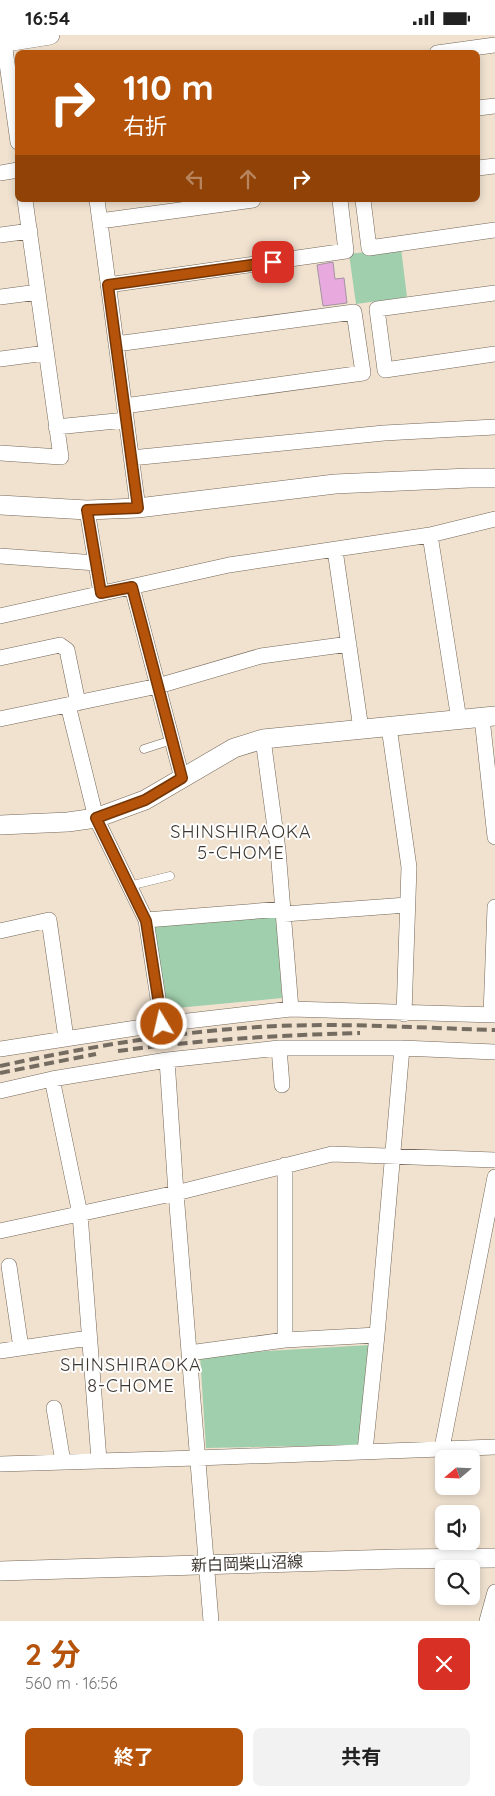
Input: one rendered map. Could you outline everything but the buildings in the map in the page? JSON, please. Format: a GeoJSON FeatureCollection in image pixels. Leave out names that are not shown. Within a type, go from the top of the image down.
{"type":"FeatureCollection","features":[{"type":"Feature","properties":{"kind":"street"},"geometry":{"type":"LineString","coordinates":[[15,130],[10,109],[2,42],[50,35]]}},
{"type":"Feature","properties":{"kind":"street"},"geometry":{"type":"LineString","coordinates":[[459,50],[495,45]]}},
{"type":"Feature","properties":{"kind":"street"},"geometry":{"type":"LineString","coordinates":[[480,108],[495,106]]}},
{"type":"Feature","properties":{"kind":"street"},"geometry":{"type":"LineString","coordinates":[[480,169],[495,166]]}},
{"type":"Feature","properties":{"kind":"street"},"geometry":{"type":"LineString","coordinates":[[0,173],[15,170]]}},
{"type":"Feature","properties":{"kind":"street"},"geometry":{"type":"LineString","coordinates":[[0,453],[60,457],[25,202]]}},
{"type":"Feature","properties":{"kind":"street"},"geometry":{"type":"LineString","coordinates":[[97,202],[138,508]]}},
{"type":"Feature","properties":{"kind":"street"},"geometry":{"type":"LineString","coordinates":[[100,221],[238,202]]}},
{"type":"Feature","properties":{"kind":"street"},"geometry":{"type":"LineString","coordinates":[[108,285],[346,251],[340,202]]}},
{"type":"Feature","properties":{"kind":"street"},"geometry":{"type":"LineString","coordinates":[[363,202],[369,248],[495,230]]}},
{"type":"Feature","properties":{"kind":"street"},"geometry":{"type":"LineString","coordinates":[[0,235],[30,231]]}},
{"type":"Feature","properties":{"kind":"street"},"geometry":{"type":"LineString","coordinates":[[0,297],[38,292]]}},
{"type":"Feature","properties":{"kind":"street"},"geometry":{"type":"LineString","coordinates":[[495,293],[377,309],[385,370],[495,354]]}},
{"type":"Feature","properties":{"kind":"street"},"geometry":{"type":"LineString","coordinates":[[56,427],[125,413],[362,373],[354,312],[116,344]]}},
{"type":"Feature","properties":{"kind":"street"},"geometry":{"type":"LineString","coordinates":[[0,359],[46,353]]}},
{"type":"Feature","properties":{"kind":"street"},"geometry":{"type":"LineString","coordinates":[[131,458],[384,433],[495,427]]}},
{"type":"Feature","properties":{"kind":"street"},"geometry":{"type":"LineString","coordinates":[[0,505],[87,510],[138,508],[335,484],[495,478]]}},
{"type":"Feature","properties":{"kind":"street"},"geometry":{"type":"LineString","coordinates":[[87,510],[101,593]]}},
{"type":"Feature","properties":{"kind":"street"},"geometry":{"type":"LineString","coordinates":[[0,616],[229,565],[430,535],[495,519]]}},
{"type":"Feature","properties":{"kind":"street"},"geometry":{"type":"LineString","coordinates":[[430,535],[459,720]]}},
{"type":"Feature","properties":{"kind":"street"},"geometry":{"type":"LineString","coordinates":[[336,550],[361,729]]}},
{"type":"Feature","properties":{"kind":"street"},"geometry":{"type":"LineString","coordinates":[[0,556],[96,563]]}},
{"type":"Feature","properties":{"kind":"street"},"geometry":{"type":"LineString","coordinates":[[132,587],[182,778]]}},
{"type":"Feature","properties":{"kind":"street"},"geometry":{"type":"LineString","coordinates":[[0,717],[158,686],[261,656],[349,644]]}},
{"type":"Feature","properties":{"kind":"street"},"geometry":{"type":"LineString","coordinates":[[0,658],[60,645],[67,650],[73,704],[96,818],[146,921],[162,1024]]}},
{"type":"Feature","properties":{"kind":"street"},"geometry":{"type":"LineString","coordinates":[[0,825],[68,822],[96,818],[145,800],[234,748],[263,739],[489,717],[495,837]]}},
{"type":"Feature","properties":{"kind":"street"},"geometry":{"type":"LineString","coordinates":[[389,727],[408,867],[404,1014]]}},
{"type":"Feature","properties":{"kind":"street"},"geometry":{"type":"LineString","coordinates":[[263,739],[278,850],[291,1009]]}},
{"type":"Feature","properties":{"kind":"street"},"geometry":{"type":"LineString","coordinates":[[146,921],[283,911],[407,905]]}},
{"type":"Feature","properties":{"kind":"street"},"geometry":{"type":"LineString","coordinates":[[0,1049],[162,1024],[291,1009],[404,1014],[493,1015],[495,907]]}},
{"type":"Feature","properties":{"kind":"street"},"geometry":{"type":"LineString","coordinates":[[0,931],[49,920],[66,1038]]}},
{"type":"Feature","properties":{"kind":"street"},"geometry":{"type":"LineString","coordinates":[[279,1048],[282,1085]]}},
{"type":"Feature","properties":{"kind":"street"},"geometry":{"type":"LineString","coordinates":[[0,1091],[52,1079],[167,1060],[279,1048],[402,1048],[495,1052]]}},
{"type":"Feature","properties":{"kind":"street"},"geometry":{"type":"LineString","coordinates":[[365,1451],[402,1048]]}},
{"type":"Feature","properties":{"kind":"street"},"geometry":{"type":"LineString","coordinates":[[167,1060],[205,1564],[211,1621]]}},
{"type":"Feature","properties":{"kind":"street"},"geometry":{"type":"LineString","coordinates":[[52,1079],[80,1213],[99,1460]]}},
{"type":"Feature","properties":{"kind":"street"},"geometry":{"type":"LineString","coordinates":[[0,1231],[176,1193],[332,1154],[495,1160]]}},
{"type":"Feature","properties":{"kind":"street"},"geometry":{"type":"LineString","coordinates":[[285,1165],[285,1340]]}},
{"type":"Feature","properties":{"kind":"street"},"geometry":{"type":"LineString","coordinates":[[442,1448],[495,1177]]}},
{"type":"Feature","properties":{"kind":"street"},"geometry":{"type":"LineString","coordinates":[[9,1266],[21,1348]]}},
{"type":"Feature","properties":{"kind":"street"},"geometry":{"type":"LineString","coordinates":[[189,1353],[285,1340],[377,1335]]}},
{"type":"Feature","properties":{"kind":"street"},"geometry":{"type":"LineString","coordinates":[[0,1351],[89,1338]]}},
{"type":"Feature","properties":{"kind":"street"},"geometry":{"type":"LineString","coordinates":[[54,1409],[63,1461]]}},
{"type":"Feature","properties":{"kind":"street"},"geometry":{"type":"LineString","coordinates":[[1,1459],[63,1461],[197,1459],[495,1447]]}},
{"type":"Feature","properties":{"kind":"street","name":"新白岡柴山沼線"},"geometry":{"type":"LineString","coordinates":[[0,1571],[205,1564],[495,1558]]}},
{"type":"Feature","properties":{"kind":"street"},"geometry":{"type":"LineString","coordinates":[[487,1621],[495,1592]]}},
{"type":"Feature","properties":{"kind":"lane"},"geometry":{"type":"LineString","coordinates":[[144,749],[172,740]]}},
{"type":"Feature","properties":{"kind":"lane"},"geometry":{"type":"LineString","coordinates":[[129,886],[170,876]]}},
{"type":"Feature","properties":{"kind":"green space"},"geometry":{"type":"Polygon","coordinates":[[[401,248],[407,297],[356,304],[349,254],[401,248]]]}},
{"type":"Feature","properties":{"kind":"green space"},"geometry":{"type":"Polygon","coordinates":[[[277,914],[282,998],[166,1009],[153,925],[277,914]]]}},
{"type":"Feature","properties":{"kind":"green space"},"geometry":{"type":"Polygon","coordinates":[[[370,1345],[360,1445],[206,1448],[200,1355],[370,1345]]]}},
{"type":"Feature","properties":{"kind":"railway"},"geometry":{"type":"LineString","coordinates":[[0,1066],[139,1040],[243,1028],[332,1025],[495,1030]]}},
{"type":"Feature","properties":{"kind":"railway"},"geometry":{"type":"LineString","coordinates":[[118,1051],[239,1039],[360,1033]]}},
{"type":"Feature","properties":{"kind":"railway"},"geometry":{"type":"LineString","coordinates":[[0,1073],[96,1054]]}},
{"type":"Feature","properties":{"kind":"district","name":"SHINSHIRAOKA 5-CHOME"},"geometry":{"type":"Point","coordinates":[241,842]}},
{"type":"Feature","properties":{"kind":"district","name":"SHINSHIRAOKA 8-CHOME"},"geometry":{"type":"Point","coordinates":[131,1374]}},
{"type":"Feature","properties":{"kind":"route"},"geometry":{"type":"LineString","coordinates":[[162,1024],[146,921],[96,818],[145,800],[182,778],[132,587],[101,593],[87,510],[138,508],[108,285],[273,262]]}}]}
